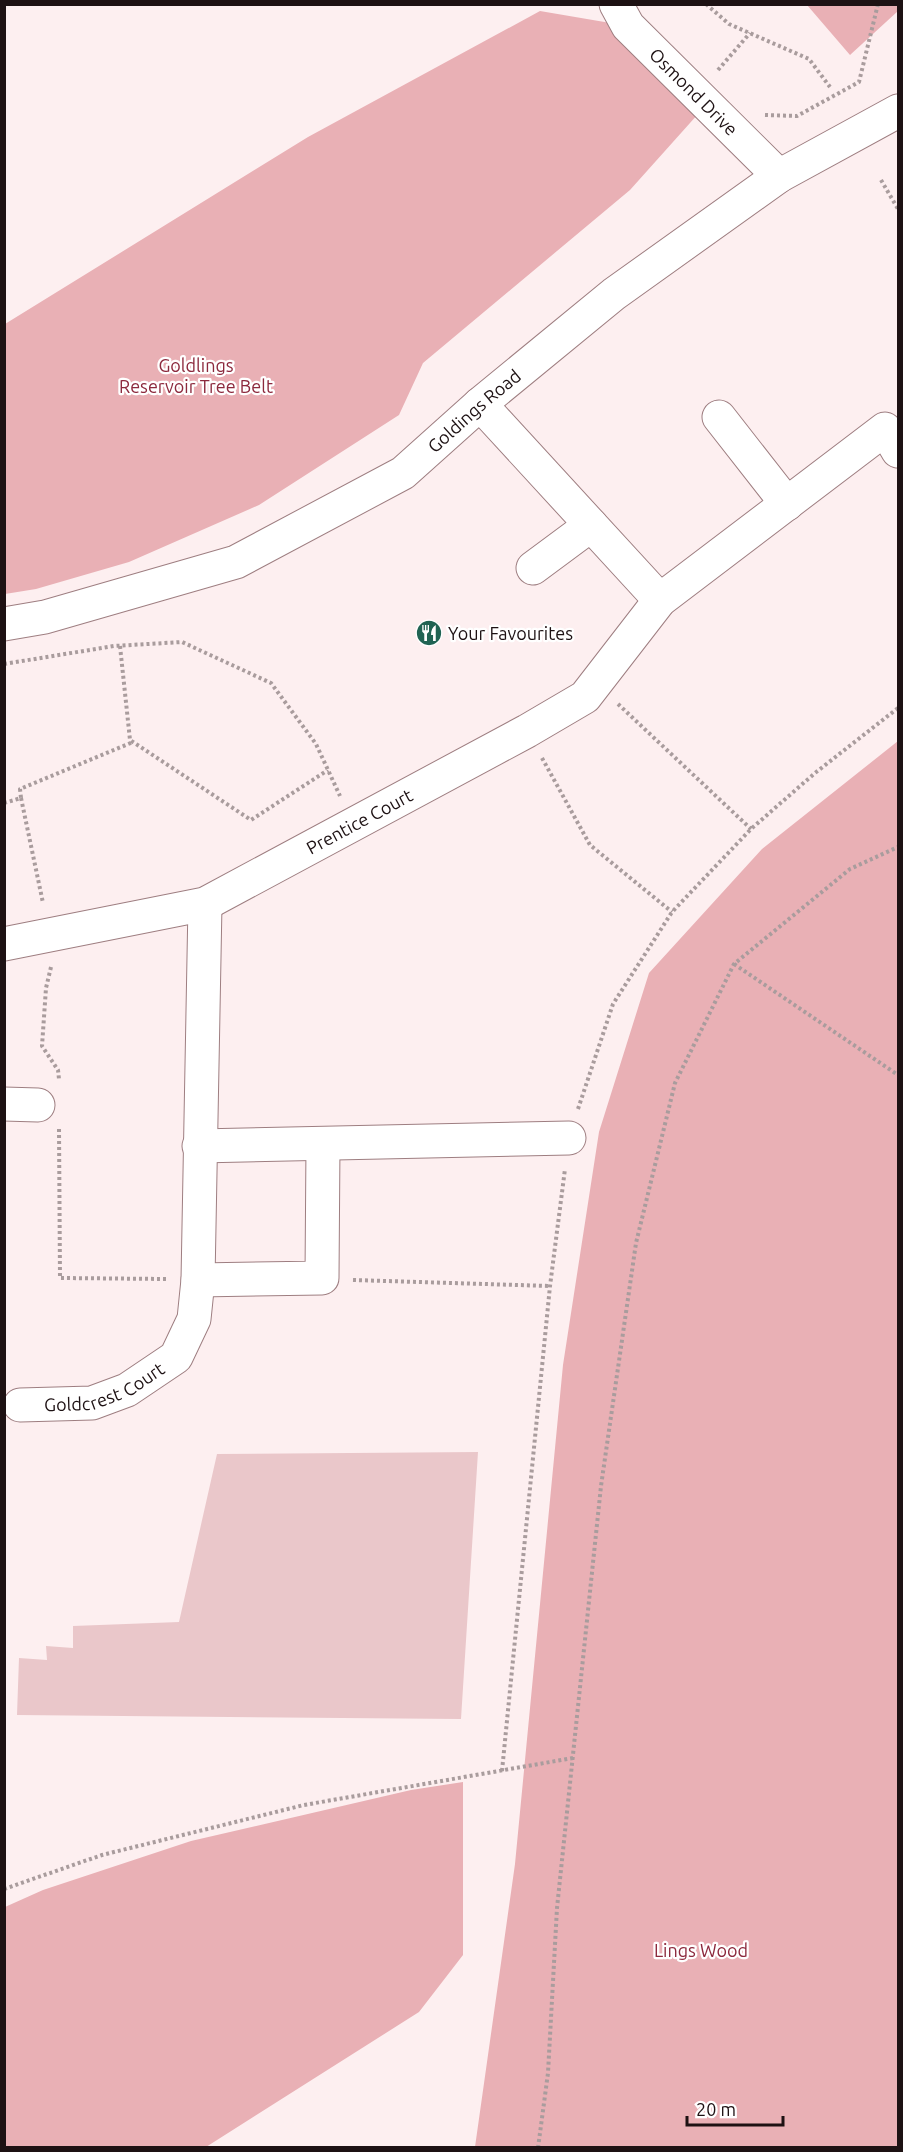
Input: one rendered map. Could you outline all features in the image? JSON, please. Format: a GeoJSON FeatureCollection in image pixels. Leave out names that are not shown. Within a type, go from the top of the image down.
{"type":"FeatureCollection","features":[{"type":"Feature","properties":{"kind":"street","name":"Osmond Drive"},"geometry":{"type":"LineString","coordinates":[[616,4],[628,26],[779,176]]}},
{"type":"Feature","properties":{"kind":"street","name":"Goldings Road"},"geometry":{"type":"LineString","coordinates":[[4,624],[45,617],[236,562],[403,473],[480,404],[614,294],[779,176],[898,111]]}},
{"type":"Feature","properties":{"kind":"street"},"geometry":{"type":"LineString","coordinates":[[480,404],[660,600]]}},
{"type":"Feature","properties":{"kind":"street"},"geometry":{"type":"LineString","coordinates":[[719,417],[787,504]]}},
{"type":"Feature","properties":{"kind":"street","name":"Prentice Court"},"geometry":{"type":"LineString","coordinates":[[4,944],[204,904],[527,731],[585,697],[660,600],[885,429],[898,451]]}},
{"type":"Feature","properties":{"kind":"street"},"geometry":{"type":"LineString","coordinates":[[533,568],[591,525]]}},
{"type":"Feature","properties":{"kind":"street","name":"Goldcrest Court"},"geometry":{"type":"LineString","coordinates":[[20,1405],[92,1403],[127,1390],[176,1357],[194,1319],[198,1280],[204,904]]}},
{"type":"Feature","properties":{"kind":"street"},"geometry":{"type":"LineString","coordinates":[[4,1104],[38,1105]]}},
{"type":"Feature","properties":{"kind":"street"},"geometry":{"type":"LineString","coordinates":[[199,1146],[568,1138]]}},
{"type":"Feature","properties":{"kind":"street"},"geometry":{"type":"LineString","coordinates":[[198,1280],[322,1278],[323,1144]]}},
{"type":"Feature","properties":{"kind":"path"},"geometry":{"type":"LineString","coordinates":[[706,4],[729,24],[809,59],[830,87]]}},
{"type":"Feature","properties":{"kind":"path"},"geometry":{"type":"LineString","coordinates":[[757,114],[797,116],[859,82],[878,4]]}},
{"type":"Feature","properties":{"kind":"path"},"geometry":{"type":"LineString","coordinates":[[696,93],[750,33]]}},
{"type":"Feature","properties":{"kind":"path"},"geometry":{"type":"LineString","coordinates":[[881,180],[898,209]]}},
{"type":"Feature","properties":{"kind":"path"},"geometry":{"type":"LineString","coordinates":[[4,664],[120,646],[182,642],[272,683],[316,744],[353,824]]}},
{"type":"Feature","properties":{"kind":"path"},"geometry":{"type":"LineString","coordinates":[[120,646],[130,740],[251,820],[328,770]]}},
{"type":"Feature","properties":{"kind":"path"},"geometry":{"type":"LineString","coordinates":[[593,687],[619,705],[751,829]]}},
{"type":"Feature","properties":{"kind":"path"},"geometry":{"type":"LineString","coordinates":[[502,1771],[550,1286],[568,1138],[613,1004],[672,912],[751,829],[815,773],[898,708]]}},
{"type":"Feature","properties":{"kind":"path"},"geometry":{"type":"LineString","coordinates":[[527,731],[590,845],[672,912]]}},
{"type":"Feature","properties":{"kind":"path"},"geometry":{"type":"LineString","coordinates":[[4,803],[21,798],[20,789],[134,742]]}},
{"type":"Feature","properties":{"kind":"path"},"geometry":{"type":"LineString","coordinates":[[538,2148],[548,2073],[557,1908],[601,1486],[636,1243],[675,1083],[734,964],[850,869],[898,847]]}},
{"type":"Feature","properties":{"kind":"path"},"geometry":{"type":"LineString","coordinates":[[734,964],[898,1075]]}},
{"type":"Feature","properties":{"kind":"path"},"geometry":{"type":"LineString","coordinates":[[322,1278],[550,1286]]}},
{"type":"Feature","properties":{"kind":"path"},"geometry":{"type":"LineString","coordinates":[[4,1889],[102,1855],[304,1805],[573,1758]]}},
{"type":"Feature","properties":{"kind":"green space"},"geometry":{"type":"Polygon","coordinates":[[[807,5],[898,5],[898,11],[850,55],[807,5]]]}},
{"type":"Feature","properties":{"kind":"green space","name":"Goldlings Reservoir Tree Belt"},"geometry":{"type":"Polygon","coordinates":[[[540,11],[628,26],[707,104],[630,190],[423,363],[399,415],[259,505],[129,562],[36,589],[5,594],[5,324],[308,137],[540,11]]]}},
{"type":"Feature","properties":{"kind":"green space","name":"Lings Wood"},"geometry":{"type":"Polygon","coordinates":[[[898,741],[898,2147],[475,2147],[515,1864],[563,1365],[599,1132],[649,973],[762,849],[898,741]]]}},
{"type":"Feature","properties":{"kind":"green space"},"geometry":{"type":"Polygon","coordinates":[[[463,1782],[463,1955],[419,2012],[206,2147],[5,2147],[5,1907],[43,1890],[191,1841],[411,1790],[463,1782]]]}},
{"type":"Feature","properties":{"kind":"building"},"geometry":{"type":"Polygon","coordinates":[[[478,1452],[461,1719],[17,1715],[19,1658],[47,1660],[46,1646],[73,1648],[73,1626],[179,1622],[217,1454],[478,1452]]]}},
{"type":"Feature","properties":{"kind":"place","name":"Your Favourites"},"geometry":{"type":"Point","coordinates":[429,633]}}]}
